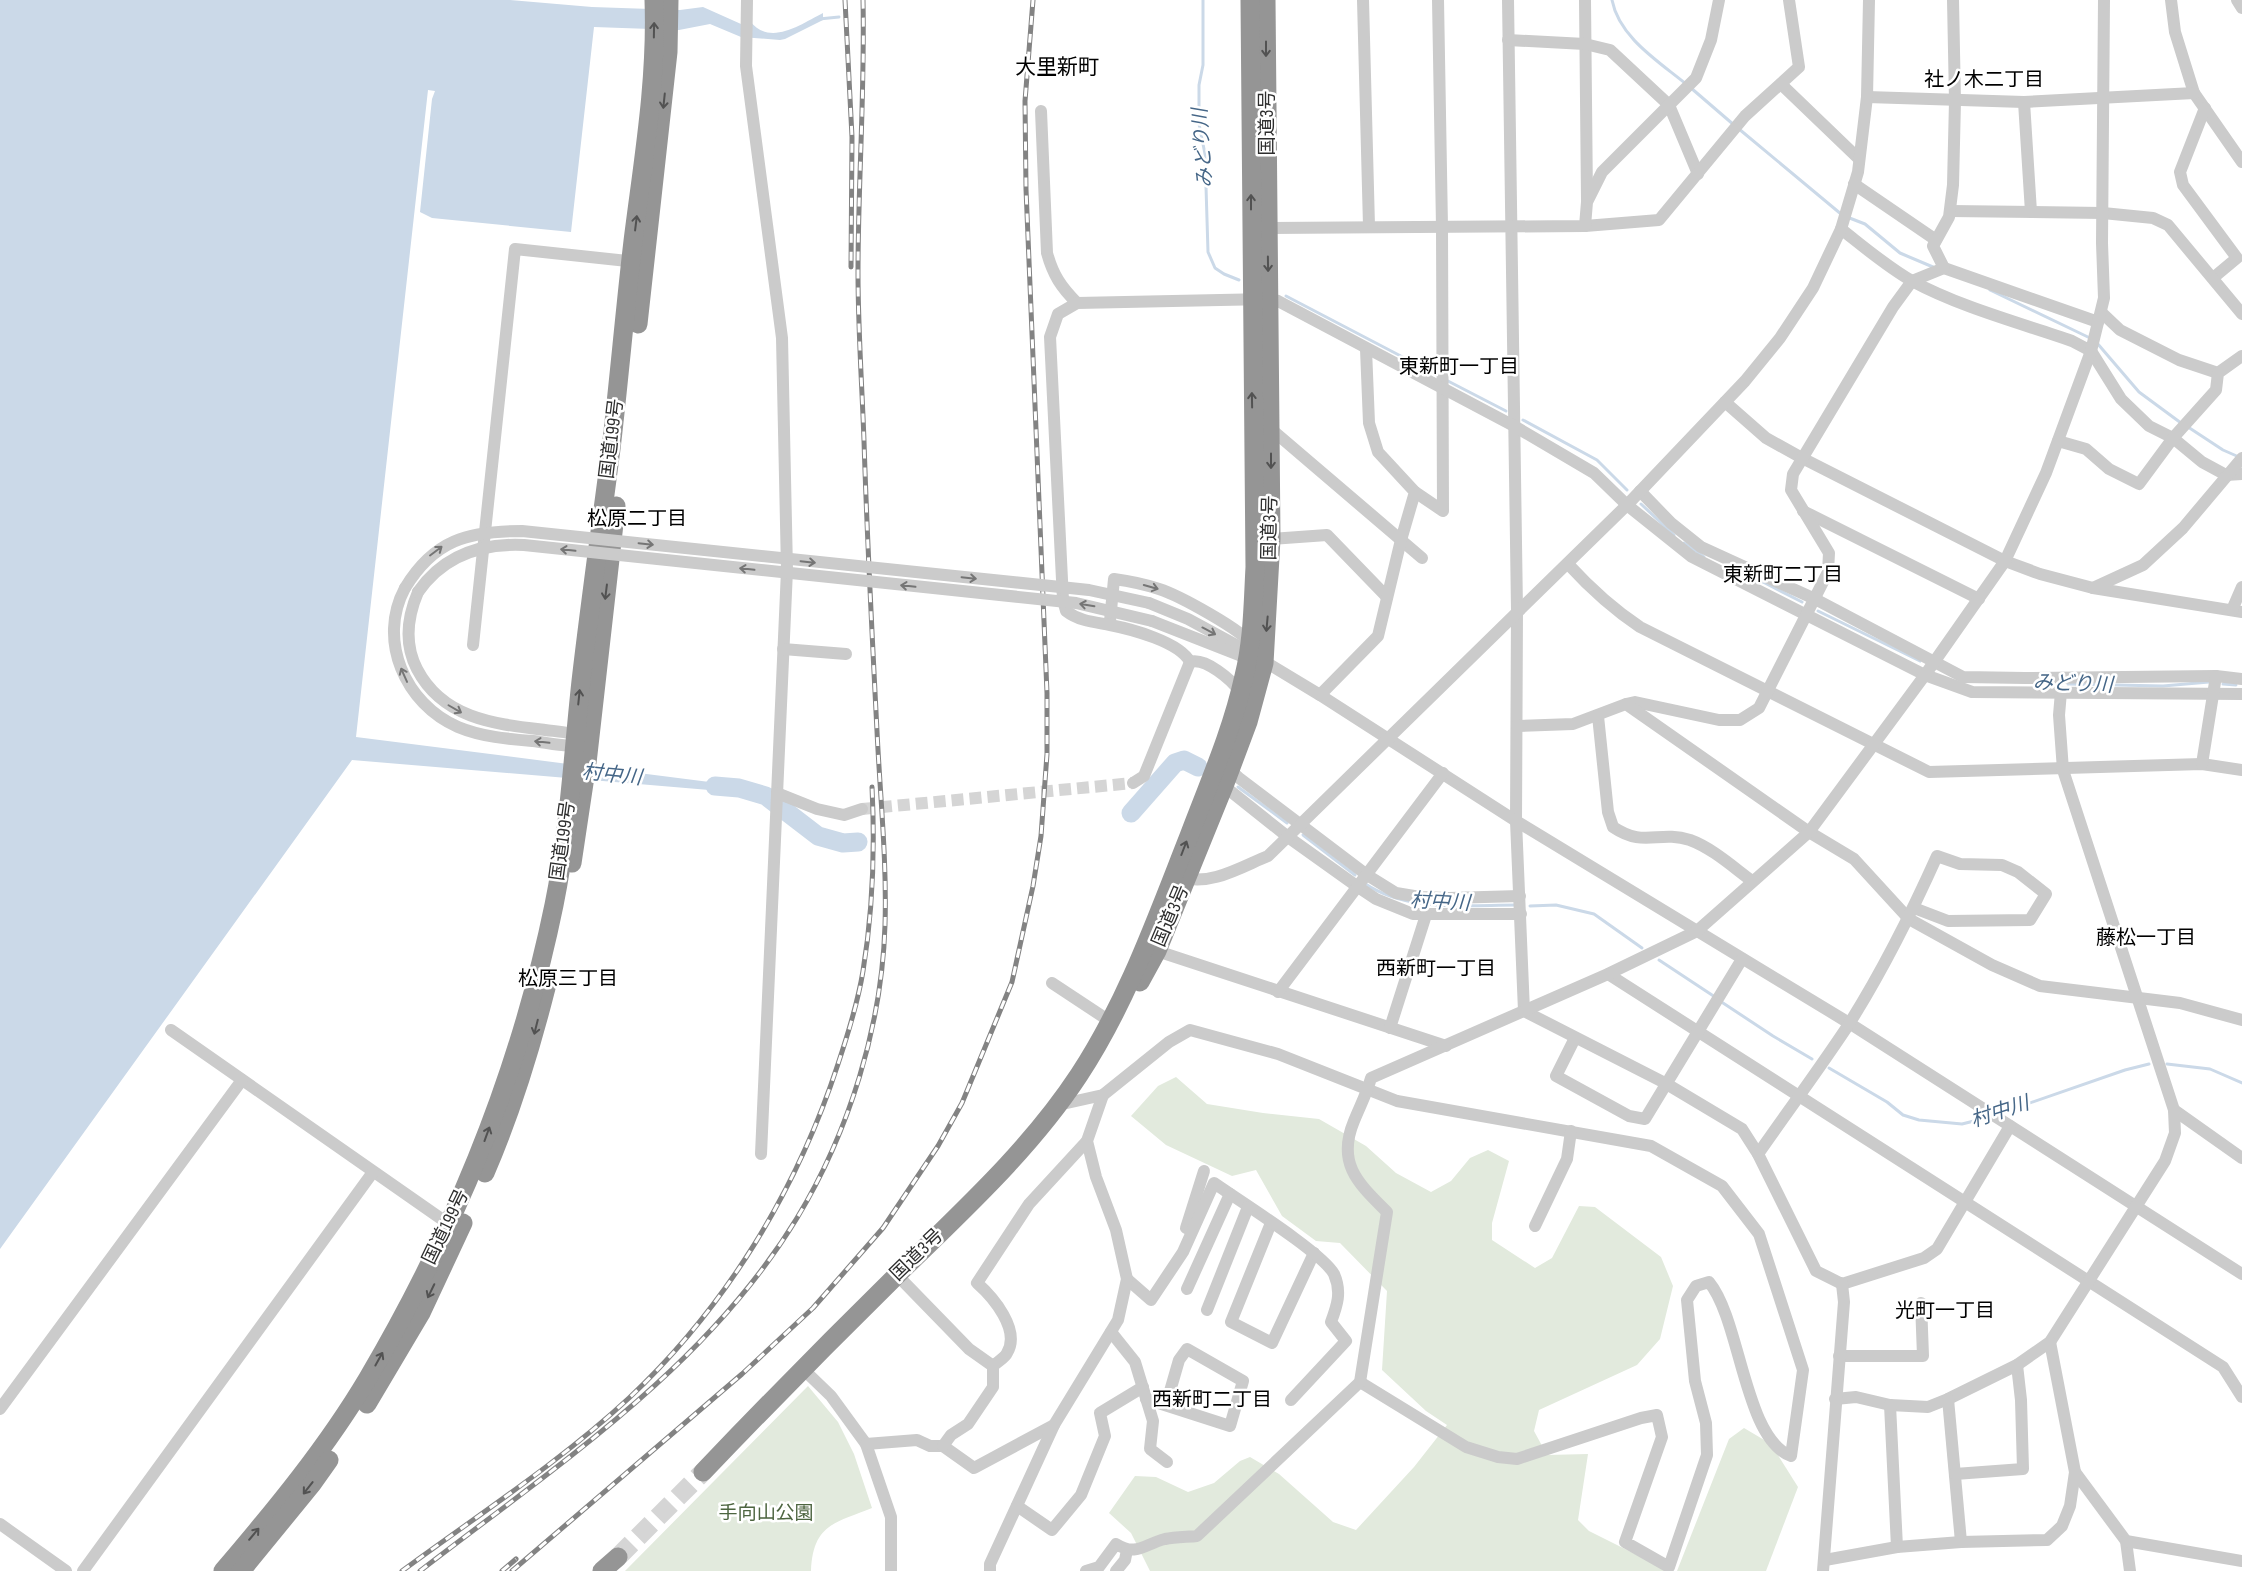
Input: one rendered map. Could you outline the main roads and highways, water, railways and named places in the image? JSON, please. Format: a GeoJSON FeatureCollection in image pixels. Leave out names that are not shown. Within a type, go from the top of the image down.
{"type":"FeatureCollection","features":[{"type":"Feature","properties":{"kind":"highway","name":"国道3号"},"geometry":{"type":"LineString","coordinates":[[1111,1022],[1132,997],[1157,951],[1253,654],[1271,539],[1270,429],[1260,300],[1250,0]]}},
{"type":"Feature","properties":{"kind":"highway","name":"国道3号"},"geometry":{"type":"LineString","coordinates":[[703,1472],[803,1368],[996,1176],[1058,1105],[1111,1022],[1227,778],[1248,722],[1253,654],[1260,300],[1267,228],[1266,0]]}},
{"type":"Feature","properties":{"kind":"highway","name":"国道199号"},"geometry":{"type":"LineString","coordinates":[[240,1571],[312,1484],[384,1377],[420,1313],[454,1227],[519,1038],[554,904],[577,790],[589,605],[621,360],[638,262],[661,53],[662,3]]}},
{"type":"Feature","properties":{"kind":"highway","name":"国道199号"},"geometry":{"type":"LineString","coordinates":[[223,1571],[306,1470],[363,1386],[454,1227]]}},
{"type":"Feature","properties":{"kind":"highway"},"geometry":{"type":"LineString","coordinates":[[602,1571],[618,1556]]}},
{"type":"Feature","properties":{"kind":"water"},"geometry":{"type":"Polygon","coordinates":[[[0,0],[510,0],[592,7],[680,10],[703,7],[741,24],[750,21],[758,29],[776,33],[796,27],[823,13],[823,20],[780,40],[741,37],[710,24],[679,30],[594,27],[571,232],[432,218],[420,212],[432,99],[435,91],[428,90],[356,737],[733,785],[739,788],[733,792],[352,760],[0,1249],[0,0]]]}},
{"type":"Feature","properties":{"kind":"waterway","name":"みどり川"},"geometry":{"type":"LineString","coordinates":[[1203,0],[1203,65],[1199,85],[1199,124],[1205,154],[1208,252],[1215,268],[1239,280]]}},
{"type":"Feature","properties":{"kind":"waterway"},"geometry":{"type":"LineString","coordinates":[[1612,0],[1616,13],[1631,37],[1652,57],[1686,84]]}},
{"type":"Feature","properties":{"kind":"waterway"},"geometry":{"type":"LineString","coordinates":[[819,19],[839,17]]}},
{"type":"Feature","properties":{"kind":"waterway"},"geometry":{"type":"LineString","coordinates":[[1691,88],[1734,125]]}},
{"type":"Feature","properties":{"kind":"waterway"},"geometry":{"type":"LineString","coordinates":[[1739,129],[1841,214]]}},
{"type":"Feature","properties":{"kind":"waterway"},"geometry":{"type":"LineString","coordinates":[[1847,217],[1865,224],[1900,253],[1933,267]]}},
{"type":"Feature","properties":{"kind":"waterway"},"geometry":{"type":"LineString","coordinates":[[1990,290],[2090,338]]}},
{"type":"Feature","properties":{"kind":"waterway","name":"みどり川"},"geometry":{"type":"LineString","coordinates":[[1286,296],[1439,376]]}},
{"type":"Feature","properties":{"kind":"waterway"},"geometry":{"type":"LineString","coordinates":[[2097,343],[2139,392],[2181,423]]}},
{"type":"Feature","properties":{"kind":"waterway","name":"みどり川"},"geometry":{"type":"LineString","coordinates":[[1446,380],[1506,411]]}},
{"type":"Feature","properties":{"kind":"waterway","name":"みどり川"},"geometry":{"type":"LineString","coordinates":[[1523,420],[1597,460],[1627,490]]}},
{"type":"Feature","properties":{"kind":"waterway"},"geometry":{"type":"LineString","coordinates":[[2188,427],[2223,450],[2239,457]]}},
{"type":"Feature","properties":{"kind":"waterway","name":"みどり川"},"geometry":{"type":"LineString","coordinates":[[1641,504],[1674,535]]}},
{"type":"Feature","properties":{"kind":"waterway","name":"みどり川"},"geometry":{"type":"LineString","coordinates":[[1684,543],[1704,557]]}},
{"type":"Feature","properties":{"kind":"waterway","name":"みどり川"},"geometry":{"type":"LineString","coordinates":[[1728,568],[1763,582],[1802,602]]}},
{"type":"Feature","properties":{"kind":"waterway","name":"みどり川"},"geometry":{"type":"LineString","coordinates":[[1818,611],[1920,661]]}},
{"type":"Feature","properties":{"kind":"waterway","name":"みどり川"},"geometry":{"type":"LineString","coordinates":[[2068,684],[2163,686],[2209,682]]}},
{"type":"Feature","properties":{"kind":"waterway","name":"みどり川"},"geometry":{"type":"LineString","coordinates":[[2223,684],[2236,685]]}},
{"type":"Feature","properties":{"kind":"waterway","name":"村中川"},"geometry":{"type":"LineString","coordinates":[[1131,813],[1175,763],[1184,760],[1198,767]]}},
{"type":"Feature","properties":{"kind":"waterway","name":"村中川"},"geometry":{"type":"LineString","coordinates":[[715,786],[739,788],[766,796],[818,836],[843,843],[858,842]]}},
{"type":"Feature","properties":{"kind":"waterway","name":"村中川"},"geometry":{"type":"LineString","coordinates":[[1238,787],[1287,823]]}},
{"type":"Feature","properties":{"kind":"waterway","name":"村中川"},"geometry":{"type":"LineString","coordinates":[[1303,835],[1355,875]]}},
{"type":"Feature","properties":{"kind":"waterway","name":"村中川"},"geometry":{"type":"LineString","coordinates":[[1364,883],[1381,893],[1419,903],[1458,906],[1517,905]]}},
{"type":"Feature","properties":{"kind":"waterway","name":"村中川"},"geometry":{"type":"LineString","coordinates":[[1530,906],[1556,905],[1594,914],[1642,948]]}},
{"type":"Feature","properties":{"kind":"waterway","name":"村中川"},"geometry":{"type":"LineString","coordinates":[[1659,960],[1715,997]]}},
{"type":"Feature","properties":{"kind":"waterway","name":"村中川"},"geometry":{"type":"LineString","coordinates":[[1720,1001],[1812,1059]]}},
{"type":"Feature","properties":{"kind":"waterway","name":"村中川"},"geometry":{"type":"LineString","coordinates":[[1998,1114],[2125,1070],[2149,1064]]}},
{"type":"Feature","properties":{"kind":"waterway","name":"村中川"},"geometry":{"type":"LineString","coordinates":[[2167,1064],[2210,1069],[2242,1083]]}},
{"type":"Feature","properties":{"kind":"waterway","name":"村中川"},"geometry":{"type":"LineString","coordinates":[[1829,1068],[1887,1102],[1903,1115],[1919,1120],[1962,1124],[1990,1117]]}},
{"type":"Feature","properties":{"kind":"tunnel"},"geometry":{"type":"LineString","coordinates":[[862,809],[1133,783]]}},
{"type":"Feature","properties":{"kind":"tunnel"},"geometry":{"type":"LineString","coordinates":[[618,1557],[703,1472]]}},
{"type":"Feature","properties":{"kind":"railway"},"geometry":{"type":"LineString","coordinates":[[845,0],[852,137],[851,267]]}},
{"type":"Feature","properties":{"kind":"railway"},"geometry":{"type":"LineString","coordinates":[[420,1571],[575,1453],[674,1368],[719,1322],[760,1272],[797,1218],[816,1185],[847,1114],[870,1039],[882,963],[885,901],[859,315],[858,239],[863,0]]}},
{"type":"Feature","properties":{"kind":"railway"},"geometry":{"type":"LineString","coordinates":[[512,1571],[742,1374],[813,1308],[883,1228],[938,1146],[962,1103],[1012,982],[1033,886],[1041,836],[1047,754],[1047,693],[1026,189],[1025,101],[1033,0]]}},
{"type":"Feature","properties":{"kind":"railway"},"geometry":{"type":"LineString","coordinates":[[402,1571],[547,1466],[603,1422],[629,1398],[664,1363],[697,1325],[727,1286],[754,1244],[802,1157],[842,1053],[856,1006],[863,971],[871,902],[873,856],[872,787]]}},
{"type":"Feature","properties":{"kind":"railway"},"geometry":{"type":"LineString","coordinates":[[502,1571],[516,1559]]}},
{"type":"Feature","properties":{"kind":"district","name":"大里新町"},"geometry":{"type":"Point","coordinates":[1057,67]}},
{"type":"Feature","properties":{"kind":"district","name":"社ノ木二丁目"},"geometry":{"type":"Point","coordinates":[1984,80]}},
{"type":"Feature","properties":{"kind":"district","name":"東新町一丁目"},"geometry":{"type":"Point","coordinates":[1459,367]}},
{"type":"Feature","properties":{"kind":"district","name":"松原二丁目"},"geometry":{"type":"Point","coordinates":[637,519]}},
{"type":"Feature","properties":{"kind":"district","name":"東新町二丁目"},"geometry":{"type":"Point","coordinates":[1783,575]}},
{"type":"Feature","properties":{"kind":"district","name":"藤松一丁目"},"geometry":{"type":"Point","coordinates":[2146,938]}},
{"type":"Feature","properties":{"kind":"district","name":"西新町一丁目"},"geometry":{"type":"Point","coordinates":[1436,969]}},
{"type":"Feature","properties":{"kind":"district","name":"松原三丁目"},"geometry":{"type":"Point","coordinates":[568,979]}},
{"type":"Feature","properties":{"kind":"district","name":"光町一丁目"},"geometry":{"type":"Point","coordinates":[1945,1311]}},
{"type":"Feature","properties":{"kind":"district","name":"西新町二丁目"},"geometry":{"type":"Point","coordinates":[1212,1400]}},
{"type":"Feature","properties":{"kind":"park label","name":"手向山公園"},"geometry":{"type":"Point","coordinates":[766,1513]}}]}
